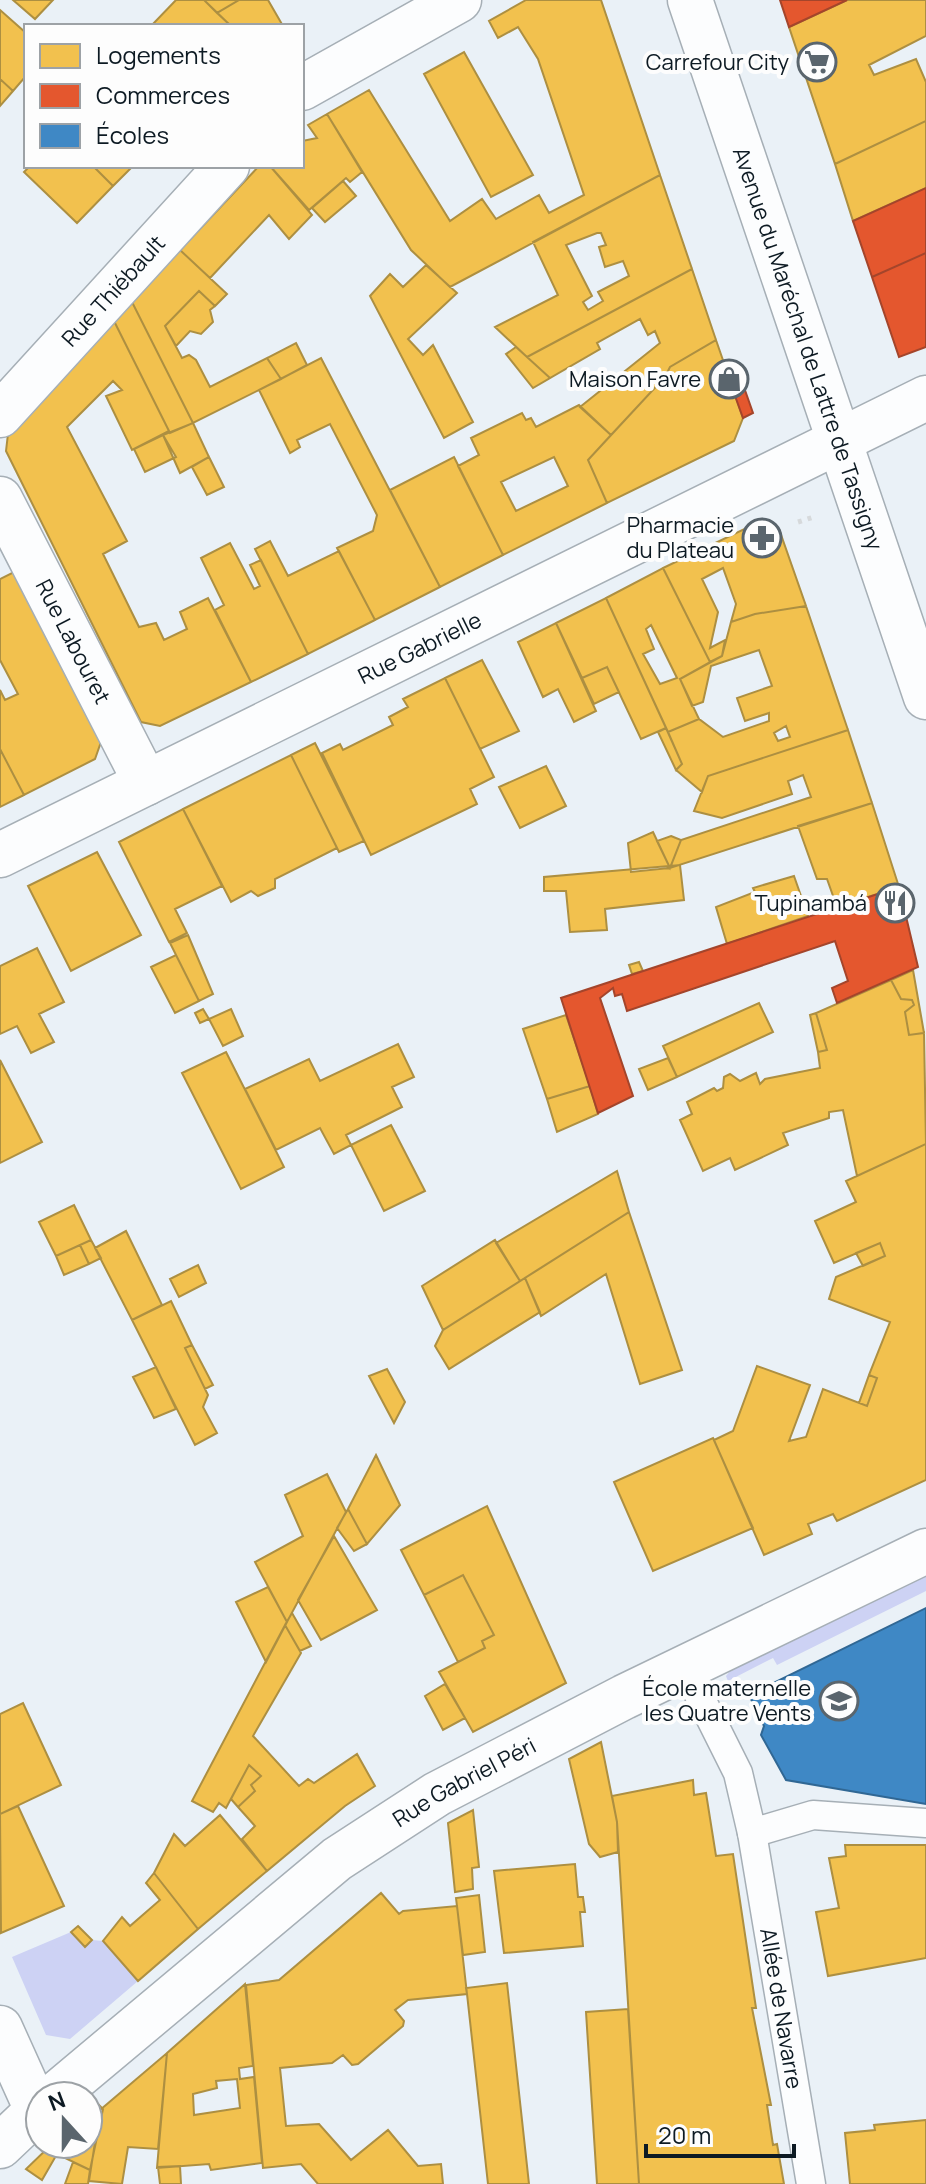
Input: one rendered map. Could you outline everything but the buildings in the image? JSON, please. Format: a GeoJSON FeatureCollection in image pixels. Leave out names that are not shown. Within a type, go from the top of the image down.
{"type":"FeatureCollection","features":[{"type":"Feature","properties":{"kind":"street"},"geometry":{"type":"LineString","coordinates":[[304,87],[459,0]]}},
{"type":"Feature","properties":{"kind":"street","name":"Avenue du Maréchal de Lattre de Tassigny"},"geometry":{"type":"LineString","coordinates":[[690,0],[926,697]]}},
{"type":"Feature","properties":{"kind":"street","name":"Rue Thiébault"},"geometry":{"type":"LineString","coordinates":[[0,415],[225,168]]}},
{"type":"Feature","properties":{"kind":"street","name":"Rue Gabrielle"},"geometry":{"type":"LineString","coordinates":[[0,855],[926,398]]}},
{"type":"Feature","properties":{"kind":"street","name":"Rue Labouret"},"geometry":{"type":"LineString","coordinates":[[0,499],[146,783]]}},
{"type":"Feature","properties":{"kind":"street","name":"Rue Gabriel Péri"},"geometry":{"type":"LineString","coordinates":[[74,2080],[337,1859],[437,1794],[685,1667],[926,1551]]}},
{"type":"Feature","properties":{"kind":"street"},"geometry":{"type":"LineString","coordinates":[[0,2028],[30,2080]]}},
{"type":"Feature","properties":{"kind":"street","name":"Rue Gabriel Péri"},"geometry":{"type":"LineString","coordinates":[[0,2146],[24,2124]]}},
{"type":"Feature","properties":{"kind":"lane","name":"Allée de Navarre"},"geometry":{"type":"LineString","coordinates":[[685,1667],[738,1773],[752,1833],[811,2184]]}},
{"type":"Feature","properties":{"kind":"lane"},"geometry":{"type":"LineString","coordinates":[[752,1833],[813,1815],[926,1823]]}},
{"type":"Feature","properties":{"kind":"shaded area"},"geometry":{"type":"Polygon","coordinates":[[[926,1576],[926,1591],[777,1665],[773,1658],[728,1681],[726,1676],[736,1664],[926,1576]]]}},
{"type":"Feature","properties":{"kind":"shaded area"},"geometry":{"type":"Polygon","coordinates":[[[71,1932],[84,1947],[92,1940],[103,1941],[138,1981],[70,2039],[46,2035],[12,1957],[71,1932]]]}},
{"type":"Feature","properties":{"kind":"place","name":"Carrefour City"},"geometry":{"type":"Point","coordinates":[817,62]}},
{"type":"Feature","properties":{"kind":"place","name":"Maison Favre"},"geometry":{"type":"Point","coordinates":[729,379]}},
{"type":"Feature","properties":{"kind":"place","name":"Pharmacie du Plateau"},"geometry":{"type":"Point","coordinates":[762,538]}},
{"type":"Feature","properties":{"kind":"place","name":"Tupinambá"},"geometry":{"type":"Point","coordinates":[895,903]}},
{"type":"Feature","properties":{"kind":"place","name":"École maternelle les Quatre Vents"},"geometry":{"type":"Point","coordinates":[839,1701]}}]}
